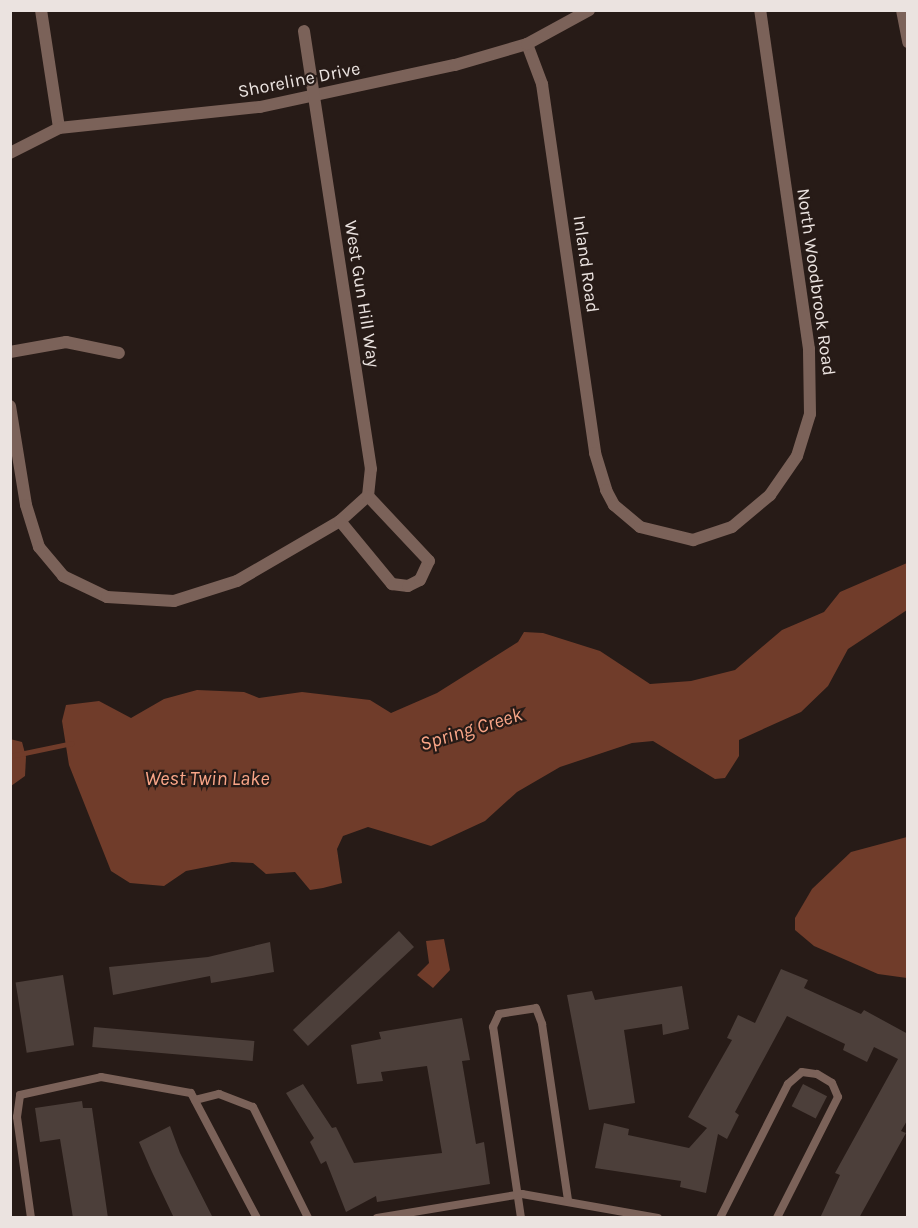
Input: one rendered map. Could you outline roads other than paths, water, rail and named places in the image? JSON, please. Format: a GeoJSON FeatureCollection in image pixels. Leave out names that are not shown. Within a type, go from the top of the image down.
{"type":"FeatureCollection","features":[{"type":"Feature","properties":{"kind":"street"},"geometry":{"type":"LineString","coordinates":[[41,10],[59,128]]}},
{"type":"Feature","properties":{"kind":"street","name":"Shoreline Drive"},"geometry":{"type":"LineString","coordinates":[[10,153],[59,128],[314,97],[527,44],[589,10]]}},
{"type":"Feature","properties":{"kind":"street","name":"North Woodbrook Road"},"geometry":{"type":"LineString","coordinates":[[606,490],[625,517],[656,534],[693,540],[713,536],[732,527],[770,495],[806,436],[811,370],[760,10]]}},
{"type":"Feature","properties":{"kind":"street"},"geometry":{"type":"LineString","coordinates":[[902,10],[908,42]]}},
{"type":"Feature","properties":{"kind":"street","name":"West Gun Hill Way"},"geometry":{"type":"LineString","coordinates":[[304,31],[371,469],[368,496]]}},
{"type":"Feature","properties":{"kind":"street","name":"Inland Road"},"geometry":{"type":"LineString","coordinates":[[527,44],[542,84],[595,453],[606,490]]}},
{"type":"Feature","properties":{"kind":"street"},"geometry":{"type":"LineString","coordinates":[[10,352],[66,342],[119,353]]}},
{"type":"Feature","properties":{"kind":"street"},"geometry":{"type":"LineString","coordinates":[[10,406],[30,526],[49,562],[63,576],[107,597],[174,601],[237,581],[340,521],[368,496],[429,561],[420,580],[408,586],[392,584],[340,521]]}},
{"type":"Feature","properties":{"kind":"lane"},"geometry":{"type":"LineString","coordinates":[[521,1218],[522,1194],[493,1027],[499,1014],[536,1008],[568,1200]]}},
{"type":"Feature","properties":{"kind":"lane"},"geometry":{"type":"LineString","coordinates":[[720,1218],[788,1084],[802,1072],[817,1074],[832,1083],[837,1097],[777,1218]]}},
{"type":"Feature","properties":{"kind":"lane"},"geometry":{"type":"LineString","coordinates":[[31,1218],[17,1117],[20,1095],[101,1077],[191,1093],[257,1218]]}},
{"type":"Feature","properties":{"kind":"lane"},"geometry":{"type":"LineString","coordinates":[[195,1100],[219,1094],[253,1107],[308,1218]]}},
{"type":"Feature","properties":{"kind":"lane"},"geometry":{"type":"LineString","coordinates":[[377,1218],[522,1194],[568,1200],[658,1218]]}},
{"type":"Feature","properties":{"kind":"water","name":"West Twin Lake"},"geometry":{"type":"Polygon","coordinates":[[[907,563],[907,610],[848,649],[828,686],[801,712],[739,740],[739,756],[725,778],[715,779],[653,741],[632,743],[560,767],[517,792],[485,821],[431,846],[368,827],[343,836],[337,849],[342,883],[323,888],[310,890],[295,872],[266,874],[253,863],[232,862],[186,871],[164,886],[130,883],[111,871],[69,765],[62,721],[66,705],[99,701],[131,718],[164,699],[197,690],[244,692],[259,698],[302,692],[370,700],[391,713],[437,693],[518,642],[524,632],[543,633],[600,651],[650,684],[691,681],[735,670],[782,630],[824,612],[840,592],[907,563]]]}},
{"type":"Feature","properties":{"kind":"water"},"geometry":{"type":"Polygon","coordinates":[[[10,739],[22,742],[26,757],[25,776],[11,786],[10,739]]]}},
{"type":"Feature","properties":{"kind":"water"},"geometry":{"type":"Polygon","coordinates":[[[907,837],[907,978],[878,974],[814,946],[795,930],[795,918],[812,889],[851,852],[907,837]]]}},
{"type":"Feature","properties":{"kind":"water"},"geometry":{"type":"Polygon","coordinates":[[[444,939],[450,970],[433,988],[417,975],[429,963],[426,941],[444,939]]]}},
{"type":"Feature","properties":{"kind":"waterway","name":"Spring Creek"},"geometry":{"type":"LineString","coordinates":[[10,756],[72,743]]}}]}
